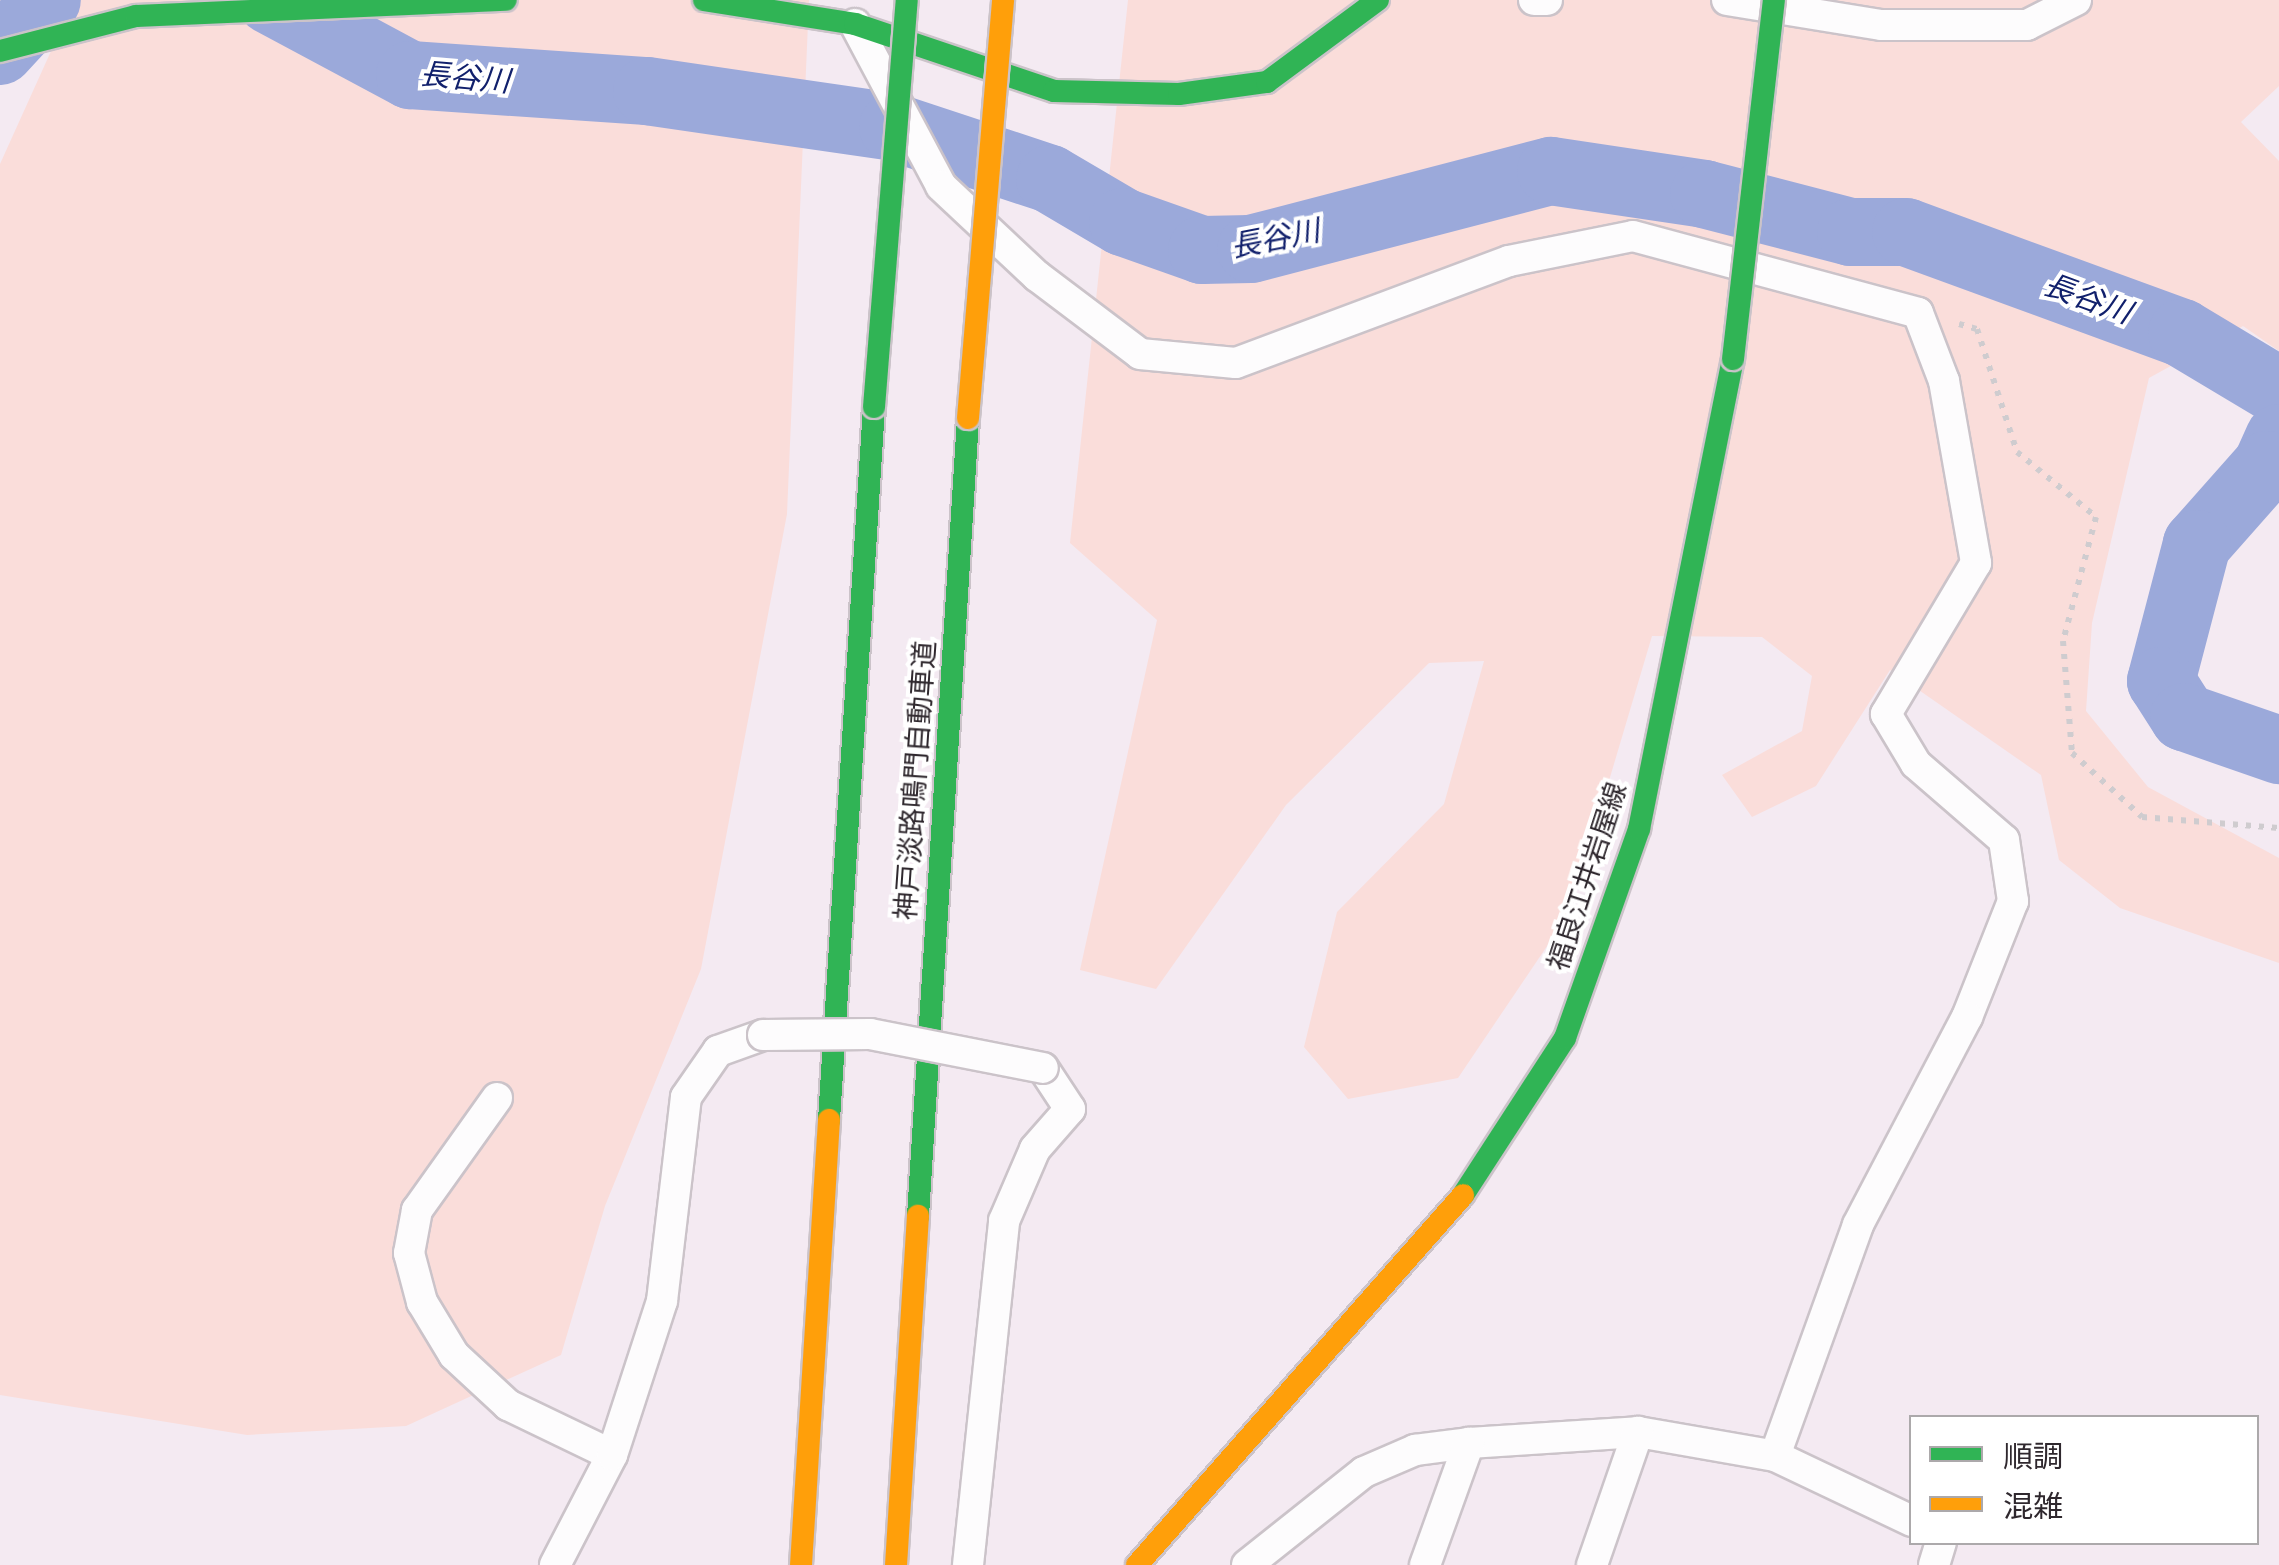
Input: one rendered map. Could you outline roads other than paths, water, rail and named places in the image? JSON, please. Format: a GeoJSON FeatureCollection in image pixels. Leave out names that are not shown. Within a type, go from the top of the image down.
{"type":"FeatureCollection","features":[{"type":"Feature","properties":{"kind":"main road"},"geometry":{"type":"LineString","coordinates":[[0,52],[136,16],[506,0]]}},
{"type":"Feature","properties":{"kind":"main road"},"geometry":{"type":"LineString","coordinates":[[704,0],[855,24],[1054,92],[1179,94],[1267,82],[1378,0]]}},
{"type":"Feature","properties":{"kind":"main road"},"geometry":{"type":"LineString","coordinates":[[801,1565],[874,407],[908,0]]}},
{"type":"Feature","properties":{"kind":"main road","name":"神戸淡路鳴門自動車道"},"geometry":{"type":"LineString","coordinates":[[896,1565],[968,418],[1003,0]]}},
{"type":"Feature","properties":{"kind":"main road","name":"福良江井岩屋線"},"geometry":{"type":"LineString","coordinates":[[1138,1565],[1467,1191],[1565,1038],[1639,830],[1733,359],[1774,0]]}},
{"type":"Feature","properties":{"kind":"street"},"geometry":{"type":"LineString","coordinates":[[1534,0],[1547,0]]}},
{"type":"Feature","properties":{"kind":"street"},"geometry":{"type":"LineString","coordinates":[[1727,0],[1881,25],[2028,25],[2076,0]]}},
{"type":"Feature","properties":{"kind":"street"},"geometry":{"type":"LineString","coordinates":[[855,24],[940,186],[1037,276],[1140,354],[1236,363],[1509,261],[1633,236],[1918,313],[1944,381],[1976,563],[1886,714],[1916,764],[2004,840],[2013,901],[1967,1017],[1858,1225],[1775,1456]]}},
{"type":"Feature","properties":{"kind":"street"},"geometry":{"type":"LineString","coordinates":[[556,1565],[612,1455],[662,1301],[686,1097],[718,1050],[763,1035],[870,1034],[1043,1068],[1070,1108],[1035,1149],[1004,1221],[968,1565]]}},
{"type":"Feature","properties":{"kind":"street"},"geometry":{"type":"LineString","coordinates":[[497,1098],[417,1210],[409,1253],[422,1302],[454,1355],[508,1405],[612,1455]]}},
{"type":"Feature","properties":{"kind":"street"},"geometry":{"type":"LineString","coordinates":[[1592,1565],[1638,1432]]}},
{"type":"Feature","properties":{"kind":"street"},"geometry":{"type":"LineString","coordinates":[[1247,1565],[1364,1472],[1414,1450],[1469,1443],[1638,1432],[1775,1456],[1909,1520]]}},
{"type":"Feature","properties":{"kind":"street"},"geometry":{"type":"LineString","coordinates":[[1425,1565],[1469,1443]]}},
{"type":"Feature","properties":{"kind":"waterway","name":"長谷川"},"geometry":{"type":"LineString","coordinates":[[0,51],[47,0]]}},
{"type":"Feature","properties":{"kind":"waterway","name":"長谷川"},"geometry":{"type":"LineString","coordinates":[[270,0],[410,75],[647,91],[893,127],[1050,179],[1123,222],[1202,250],[1251,249],[1551,171],[1704,194],[1851,232],[1906,232],[2182,333],[2279,391]]}},
{"type":"Feature","properties":{"kind":"waterway","name":"長谷川"},"geometry":{"type":"LineString","coordinates":[[2279,438],[2267,465],[2197,544],[2161,681],[2184,717],[2279,750]]}}]}
